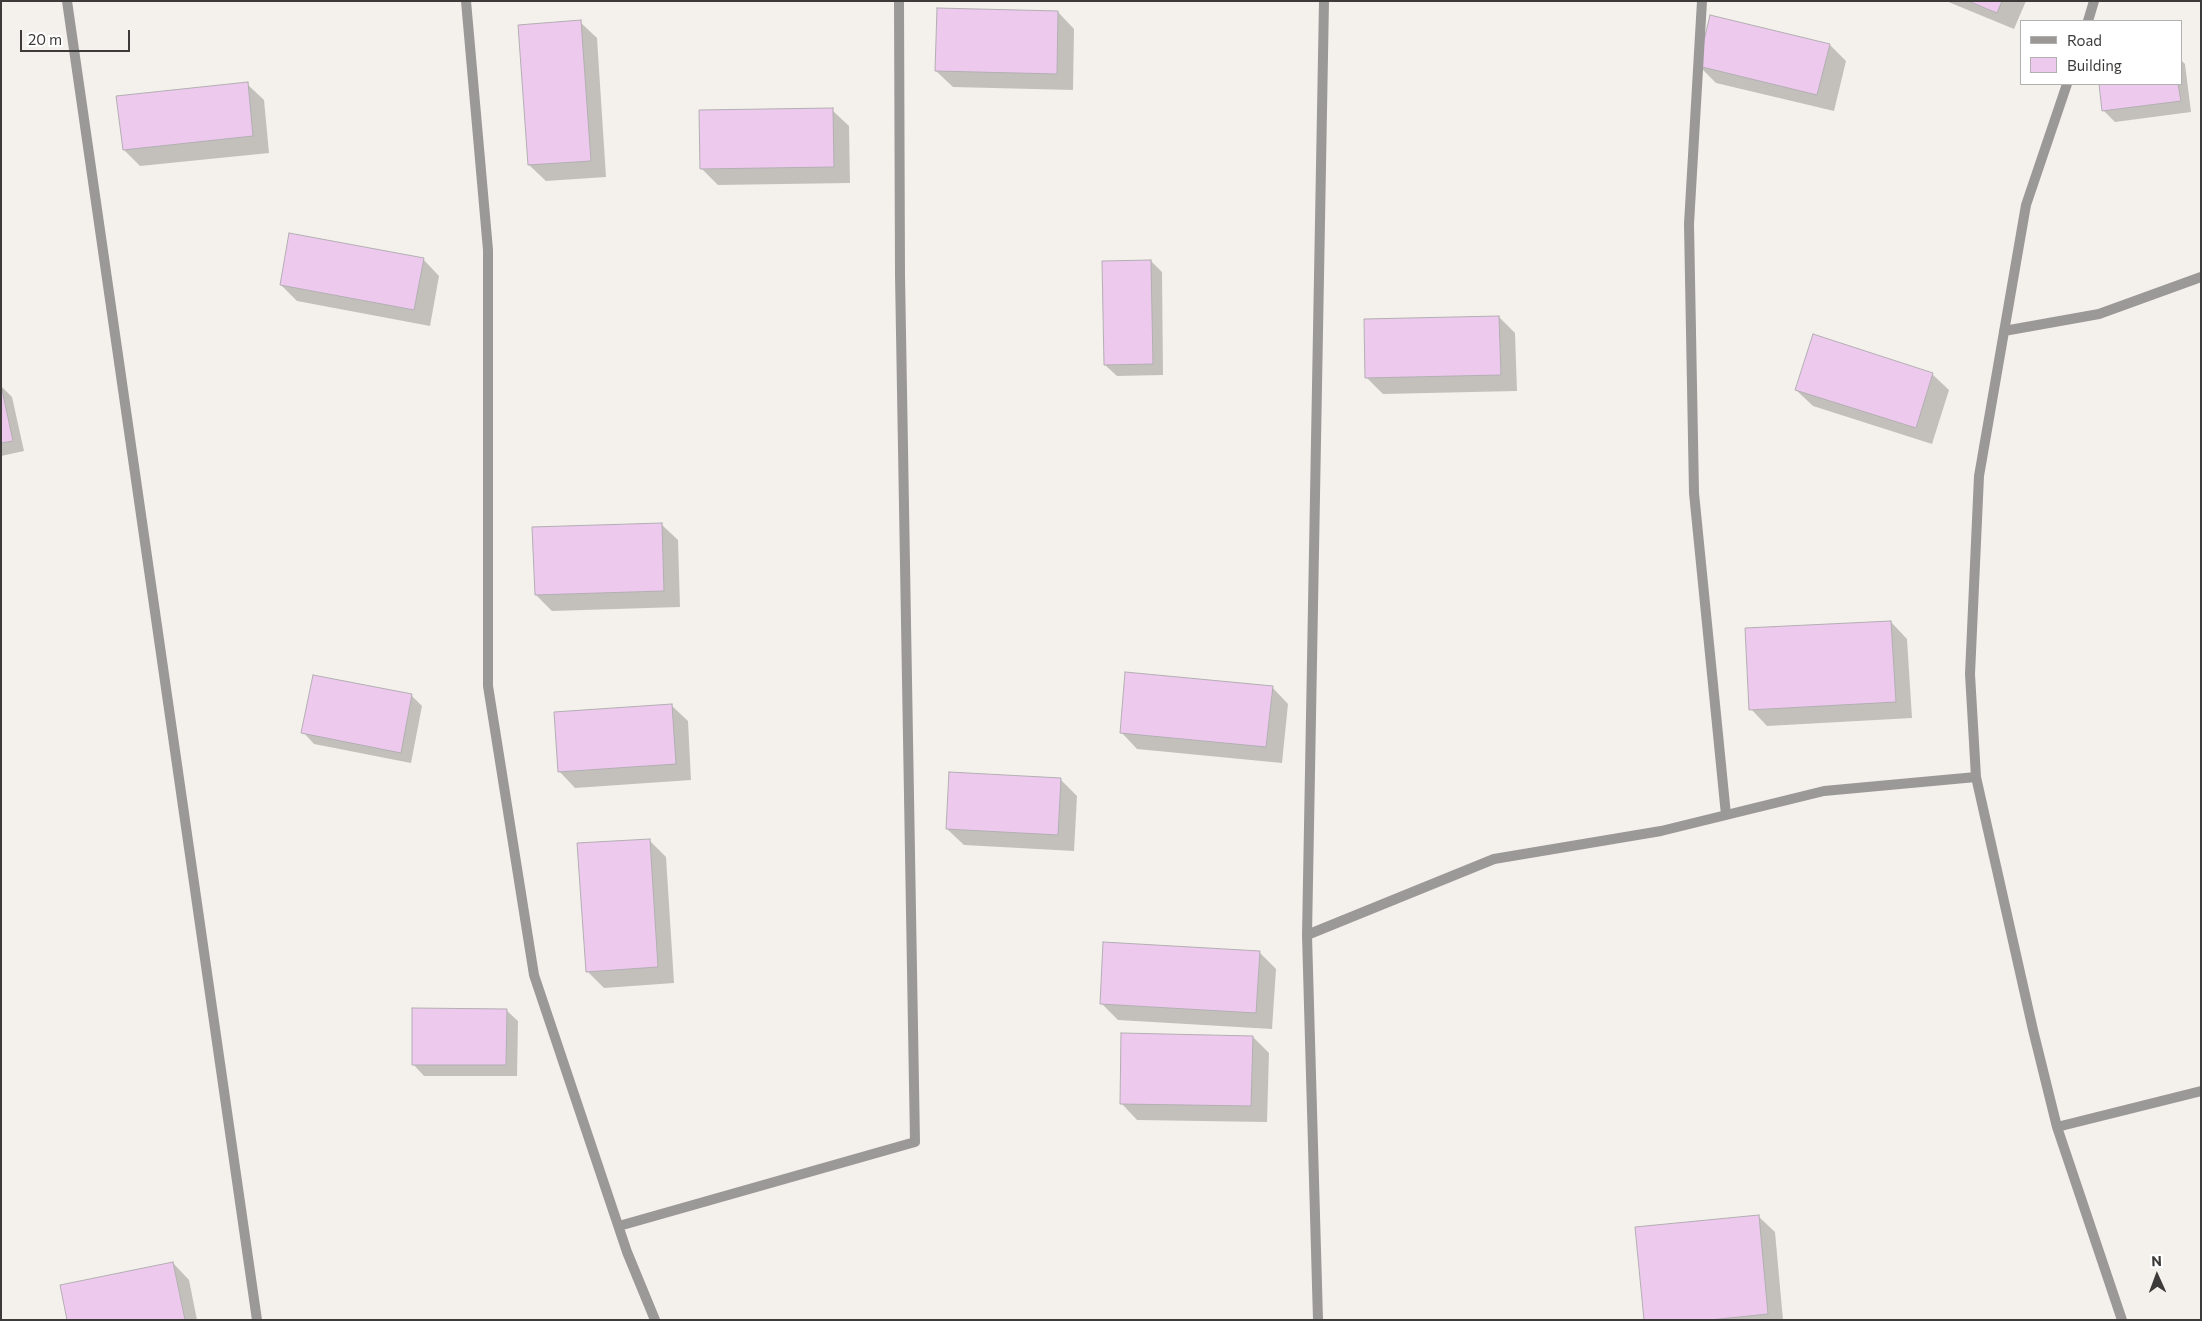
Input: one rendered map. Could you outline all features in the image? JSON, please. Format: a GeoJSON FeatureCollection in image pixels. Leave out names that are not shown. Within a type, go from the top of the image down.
{"type":"FeatureCollection","features":[{"type":"Feature","properties":{"kind":"street"},"geometry":{"type":"LineString","coordinates":[[67,1],[257,1320]]}},
{"type":"Feature","properties":{"kind":"street"},"geometry":{"type":"LineString","coordinates":[[466,1],[488,250],[488,686],[534,975],[619,1226],[655,1320]]}},
{"type":"Feature","properties":{"kind":"street"},"geometry":{"type":"LineString","coordinates":[[619,1226],[915,1142],[900,295],[899,1]]}},
{"type":"Feature","properties":{"kind":"street"},"geometry":{"type":"LineString","coordinates":[[1318,1320],[1307,935],[1324,1]]}},
{"type":"Feature","properties":{"kind":"street"},"geometry":{"type":"LineString","coordinates":[[1702,1],[1689,224],[1694,493],[1726,815]]}},
{"type":"Feature","properties":{"kind":"street"},"geometry":{"type":"LineString","coordinates":[[2088,20],[2094,1]]}},
{"type":"Feature","properties":{"kind":"street"},"geometry":{"type":"LineString","coordinates":[[2067,85],[2026,205],[1979,476],[1970,674],[1976,777],[2033,1030],[2058,1127],[2122,1320]]}},
{"type":"Feature","properties":{"kind":"street"},"geometry":{"type":"LineString","coordinates":[[2004,331],[2099,314],[2201,277]]}},
{"type":"Feature","properties":{"kind":"street"},"geometry":{"type":"LineString","coordinates":[[1307,935],[1494,859],[1660,831],[1824,790],[1976,777]]}},
{"type":"Feature","properties":{"kind":"street"},"geometry":{"type":"LineString","coordinates":[[2058,1127],[2201,1091]]}},
{"type":"Feature","properties":{"kind":"building"},"geometry":{"type":"Polygon","coordinates":[[[1968,1],[2002,1],[1997,13],[1968,1]]]}},
{"type":"Feature","properties":{"kind":"building"},"geometry":{"type":"Polygon","coordinates":[[[937,8],[1058,11],[1057,74],[935,71],[937,8]]]}},
{"type":"Feature","properties":{"kind":"building"},"geometry":{"type":"Polygon","coordinates":[[[1710,15],[1830,44],[1817,95],[1698,66],[1710,15]]]}},
{"type":"Feature","properties":{"kind":"building"},"geometry":{"type":"Polygon","coordinates":[[[581,20],[591,161],[528,165],[518,25],[581,20]]]}},
{"type":"Feature","properties":{"kind":"building"},"geometry":{"type":"Polygon","coordinates":[[[248,82],[253,136],[123,150],[116,96],[248,82]]]}},
{"type":"Feature","properties":{"kind":"building"},"geometry":{"type":"Polygon","coordinates":[[[2099,85],[2178,85],[2181,101],[2102,111],[2099,85]]]}},
{"type":"Feature","properties":{"kind":"building"},"geometry":{"type":"Polygon","coordinates":[[[833,108],[834,167],[700,169],[699,110],[833,108]]]}},
{"type":"Feature","properties":{"kind":"building"},"geometry":{"type":"Polygon","coordinates":[[[289,233],[424,258],[414,310],[280,285],[289,233]]]}},
{"type":"Feature","properties":{"kind":"building"},"geometry":{"type":"Polygon","coordinates":[[[1151,260],[1153,364],[1104,365],[1102,261],[1151,260]]]}},
{"type":"Feature","properties":{"kind":"building"},"geometry":{"type":"Polygon","coordinates":[[[1499,316],[1501,375],[1365,378],[1364,319],[1499,316]]]}},
{"type":"Feature","properties":{"kind":"building"},"geometry":{"type":"Polygon","coordinates":[[[1813,334],[1933,373],[1916,428],[1795,390],[1813,334]]]}},
{"type":"Feature","properties":{"kind":"building"},"geometry":{"type":"Polygon","coordinates":[[[1,385],[13,441],[1,443],[1,385]]]}},
{"type":"Feature","properties":{"kind":"building"},"geometry":{"type":"Polygon","coordinates":[[[662,523],[664,591],[535,595],[532,527],[662,523]]]}},
{"type":"Feature","properties":{"kind":"building"},"geometry":{"type":"Polygon","coordinates":[[[1891,621],[1896,702],[1749,710],[1745,628],[1891,621]]]}},
{"type":"Feature","properties":{"kind":"building"},"geometry":{"type":"Polygon","coordinates":[[[1125,672],[1273,686],[1266,747],[1120,733],[1125,672]]]}},
{"type":"Feature","properties":{"kind":"building"},"geometry":{"type":"Polygon","coordinates":[[[313,675],[412,694],[401,753],[301,733],[313,675]]]}},
{"type":"Feature","properties":{"kind":"building"},"geometry":{"type":"Polygon","coordinates":[[[672,704],[676,764],[558,772],[554,712],[672,704]]]}},
{"type":"Feature","properties":{"kind":"building"},"geometry":{"type":"Polygon","coordinates":[[[949,772],[1061,778],[1058,835],[946,829],[949,772]]]}},
{"type":"Feature","properties":{"kind":"building"},"geometry":{"type":"Polygon","coordinates":[[[650,839],[658,967],[586,972],[577,843],[650,839]]]}},
{"type":"Feature","properties":{"kind":"building"},"geometry":{"type":"Polygon","coordinates":[[[1103,942],[1260,951],[1256,1013],[1100,1004],[1103,942]]]}},
{"type":"Feature","properties":{"kind":"building"},"geometry":{"type":"Polygon","coordinates":[[[412,1008],[507,1009],[506,1065],[412,1065],[412,1008]]]}},
{"type":"Feature","properties":{"kind":"building"},"geometry":{"type":"Polygon","coordinates":[[[1121,1033],[1253,1036],[1251,1106],[1120,1104],[1121,1033]]]}},
{"type":"Feature","properties":{"kind":"building"},"geometry":{"type":"Polygon","coordinates":[[[1759,1215],[1768,1314],[1710,1320],[1644,1320],[1635,1227],[1759,1215]]]}},
{"type":"Feature","properties":{"kind":"building"},"geometry":{"type":"Polygon","coordinates":[[[173,1262],[185,1320],[67,1320],[60,1285],[173,1262]]]}}]}
